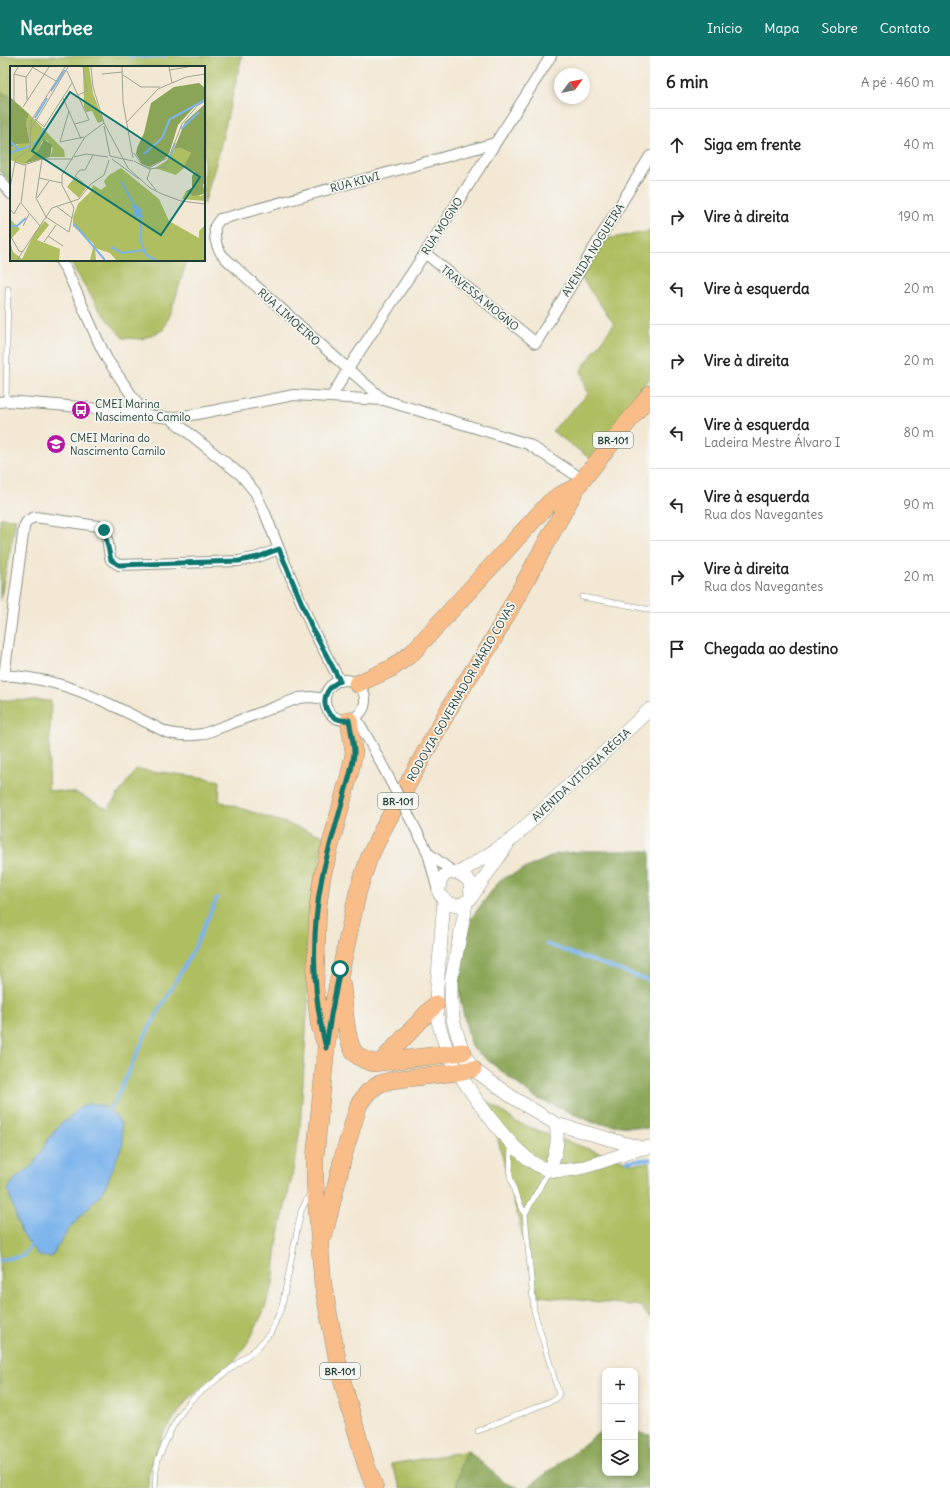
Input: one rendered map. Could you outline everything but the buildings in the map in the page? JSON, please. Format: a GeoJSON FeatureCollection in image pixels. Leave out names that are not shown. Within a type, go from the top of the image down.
{"type":"FeatureCollection","features":[{"type":"Feature","properties":{"kind":"main road","name":"RODOVIA GOVERNADOR MÁRIO COVAS"},"geometry":{"type":"LineString","coordinates":[[375,1488],[366,1465],[340,1373],[323,1285],[315,1183],[315,1158],[326,1048],[340,969],[358,891],[369,858],[382,830],[455,698],[489,647],[579,483],[650,394]]}},
{"type":"Feature","properties":{"kind":"main road"},"geometry":{"type":"LineString","coordinates":[[357,684],[392,668],[412,653],[549,503],[579,483]]}},
{"type":"Feature","properties":{"kind":"main road"},"geometry":{"type":"LineString","coordinates":[[326,1048],[319,1023],[315,992],[315,940],[322,877],[354,753],[352,719]]}},
{"type":"Feature","properties":{"kind":"main road"},"geometry":{"type":"LineString","coordinates":[[340,969],[348,1039],[354,1053],[363,1060],[374,1063],[456,1053]]}},
{"type":"Feature","properties":{"kind":"main road"},"geometry":{"type":"LineString","coordinates":[[381,1062],[436,1004]]}},
{"type":"Feature","properties":{"kind":"main road"},"geometry":{"type":"LineString","coordinates":[[320,1251],[343,1157],[359,1104],[368,1092],[379,1084],[392,1080],[466,1070]]}},
{"type":"Feature","properties":{"kind":"street","name":"RUA MOGNO"},"geometry":{"type":"LineString","coordinates":[[332,396],[551,56]]}},
{"type":"Feature","properties":{"kind":"street","name":"RUA KIWI"},"geometry":{"type":"LineString","coordinates":[[217,222],[225,218],[495,143]]}},
{"type":"Feature","properties":{"kind":"street","name":"AVENIDA NOGUEIRA"},"geometry":{"type":"LineString","coordinates":[[536,343],[650,156]]}},
{"type":"Feature","properties":{"kind":"street"},"geometry":{"type":"LineString","coordinates":[[0,180],[10,193]]}},
{"type":"Feature","properties":{"kind":"street","name":"RUA LIMOEIRO"},"geometry":{"type":"LineString","coordinates":[[217,222],[215,226],[215,244],[222,255],[384,400]]}},
{"type":"Feature","properties":{"kind":"street","name":"TRAVESSA MOGNO"},"geometry":{"type":"LineString","coordinates":[[425,253],[536,343]]}},
{"type":"Feature","properties":{"kind":"street"},"geometry":{"type":"LineString","coordinates":[[61,261],[67,271],[102,348],[145,415]]}},
{"type":"Feature","properties":{"kind":"street"},"geometry":{"type":"LineString","coordinates":[[3,402],[81,406],[170,418],[294,395],[384,400],[528,444],[579,483]]}},
{"type":"Feature","properties":{"kind":"street"},"geometry":{"type":"LineString","coordinates":[[170,418],[241,475],[255,492],[266,513],[279,549],[313,630],[340,681]]}},
{"type":"Feature","properties":{"kind":"street"},"geometry":{"type":"LineString","coordinates":[[279,549],[258,557],[239,561],[119,565],[111,560],[106,534],[102,528],[98,526],[35,516],[29,519],[24,527],[2,676],[41,680],[81,691],[166,732],[190,736],[203,734],[299,698],[310,697],[324,699]]}},
{"type":"Feature","properties":{"kind":"street"},"geometry":{"type":"LineString","coordinates":[[340,681],[350,681],[357,684],[363,691],[365,703],[363,709],[352,719],[338,719],[328,712],[324,699],[328,688],[340,681]]}},
{"type":"Feature","properties":{"kind":"street","name":"AVENIDA VITÓRIA RÉGIA"},"geometry":{"type":"LineString","coordinates":[[469,899],[511,840],[650,709]]}},
{"type":"Feature","properties":{"kind":"street"},"geometry":{"type":"LineString","coordinates":[[352,719],[371,744],[423,843],[428,853],[441,896],[451,904],[459,905],[469,899]]}},
{"type":"Feature","properties":{"kind":"street","name":"AVENIDA VITÓRIA RÉGIA"},"geometry":{"type":"LineString","coordinates":[[456,873],[511,840]]}},
{"type":"Feature","properties":{"kind":"street"},"geometry":{"type":"LineString","coordinates":[[428,853],[470,882],[469,899],[464,916],[451,981],[451,1002],[456,1053]]}},
{"type":"Feature","properties":{"kind":"street"},"geometry":{"type":"LineString","coordinates":[[456,873],[446,874],[440,879],[439,886],[441,896],[436,1004],[439,1023],[511,1144],[524,1157],[549,1170],[568,1170],[600,1163],[646,1148]]}},
{"type":"Feature","properties":{"kind":"street"},"geometry":{"type":"LineString","coordinates":[[466,1070],[556,1124],[646,1148]]}},
{"type":"Feature","properties":{"kind":"street"},"geometry":{"type":"LineString","coordinates":[[549,1170],[558,1144],[556,1124]]}},
{"type":"Feature","properties":{"kind":"lane"},"geometry":{"type":"LineString","coordinates":[[3,402],[8,289]]}},
{"type":"Feature","properties":{"kind":"lane"},"geometry":{"type":"LineString","coordinates":[[582,597],[650,610]]}},
{"type":"Feature","properties":{"kind":"lane"},"geometry":{"type":"LineString","coordinates":[[478,1431],[556,1399],[559,1394],[534,1311],[525,1214],[515,1194],[510,1176],[511,1144]]}},
{"type":"Feature","properties":{"kind":"lane"},"geometry":{"type":"LineString","coordinates":[[525,1214],[549,1170]]}},
{"type":"Feature","properties":{"kind":"lane"},"geometry":{"type":"LineString","coordinates":[[155,1488],[158,1459],[172,1428],[181,1413],[192,1399],[257,1348],[271,1332],[282,1306],[301,1210],[315,1183]]}},
{"type":"Feature","properties":{"kind":"green space"},"geometry":{"type":"Polygon","coordinates":[[[0,56],[242,56],[218,156],[205,201],[205,66],[10,66],[10,97],[0,92],[0,56]]]}},
{"type":"Feature","properties":{"kind":"green space"},"geometry":{"type":"Polygon","coordinates":[[[0,92],[10,97],[10,182],[0,171],[0,92]]]}},
{"type":"Feature","properties":{"kind":"green space"},"geometry":{"type":"Polygon","coordinates":[[[650,229],[650,378],[591,459],[552,431],[588,394],[581,370],[614,324],[580,276],[606,239],[646,232],[650,229]]]}},
{"type":"Feature","properties":{"kind":"green space"},"geometry":{"type":"Polygon","coordinates":[[[70,261],[187,261],[175,300],[163,330],[142,339],[123,338],[101,312],[70,261]]]}},
{"type":"Feature","properties":{"kind":"green space"},"geometry":{"type":"Polygon","coordinates":[[[0,518],[16,519],[0,601],[0,518]]]}},
{"type":"Feature","properties":{"kind":"green space"},"geometry":{"type":"Polygon","coordinates":[[[0,700],[51,701],[48,790],[76,793],[108,809],[136,769],[201,777],[220,781],[219,801],[324,836],[313,919],[300,1130],[292,1177],[277,1244],[273,1285],[263,1313],[248,1342],[231,1366],[209,1381],[187,1400],[163,1434],[148,1476],[149,1488],[0,1488],[0,700]],[[90,1103],[78,1109],[70,1118],[60,1125],[48,1139],[34,1164],[14,1180],[51,1257],[68,1230],[104,1190],[109,1109],[90,1103]]]}},
{"type":"Feature","properties":{"kind":"green space"},"geometry":{"type":"Polygon","coordinates":[[[583,851],[650,851],[650,1129],[594,1123],[534,1097],[471,1047],[461,1003],[457,971],[469,921],[500,880],[557,854],[583,851]]]}},
{"type":"Feature","properties":{"kind":"green space"},"geometry":{"type":"Polygon","coordinates":[[[488,1101],[516,1122],[634,1164],[650,1162],[650,1319],[640,1306],[538,1296],[488,1101]]]}},
{"type":"Feature","properties":{"kind":"green space"},"geometry":{"type":"Polygon","coordinates":[[[602,1430],[602,1476],[638,1476],[638,1433],[650,1435],[650,1488],[527,1488],[602,1430]]]}},
{"type":"Feature","properties":{"kind":"green space"},"geometry":{"type":"Polygon","coordinates":[[[468,1451],[462,1461],[456,1488],[401,1488],[391,1464],[468,1451]]]}},
{"type":"Feature","properties":{"kind":"green space"},"geometry":{"type":"Polygon","coordinates":[[[468,1451],[505,1483],[519,1488],[456,1488],[462,1461],[468,1451]]]}},
{"type":"Feature","properties":{"kind":"water"},"geometry":{"type":"Polygon","coordinates":[[[90,1103],[102,1106],[115,1115],[121,1124],[123,1143],[104,1190],[68,1230],[51,1257],[39,1256],[21,1232],[8,1190],[14,1180],[34,1164],[48,1139],[60,1125],[70,1118],[78,1109],[90,1103]]]}},
{"type":"Feature","properties":{"kind":"waterway"},"geometry":{"type":"LineString","coordinates":[[129,56],[165,56]]}},
{"type":"Feature","properties":{"kind":"waterway"},"geometry":{"type":"LineString","coordinates":[[106,1113],[115,1101],[147,1032],[194,949],[217,898]]}},
{"type":"Feature","properties":{"kind":"waterway"},"geometry":{"type":"LineString","coordinates":[[546,944],[650,981]]}},
{"type":"Feature","properties":{"kind":"waterway"},"geometry":{"type":"LineString","coordinates":[[627,1161],[650,1159]]}},
{"type":"Feature","properties":{"kind":"waterway"},"geometry":{"type":"LineString","coordinates":[[0,1260],[24,1256],[33,1242]]}},
{"type":"Feature","properties":{"kind":"place","name":"CMEI Marina Nascimento Camilo"},"geometry":{"type":"Point","coordinates":[81,410]}},
{"type":"Feature","properties":{"kind":"place","name":"CMEI Marina do Nascimento Camilo"},"geometry":{"type":"Point","coordinates":[56,444]}},
{"type":"Feature","properties":{"kind":"route"},"geometry":{"type":"LineString","coordinates":[[104,530],[111,560],[114,564],[119,565],[239,561],[258,557],[279,549],[313,630],[340,681],[328,688],[324,699],[328,712],[338,719],[345,721],[349,720],[354,753],[322,877],[318,907],[315,940],[316,1004],[319,1023],[326,1048],[340,969]]}}]}
